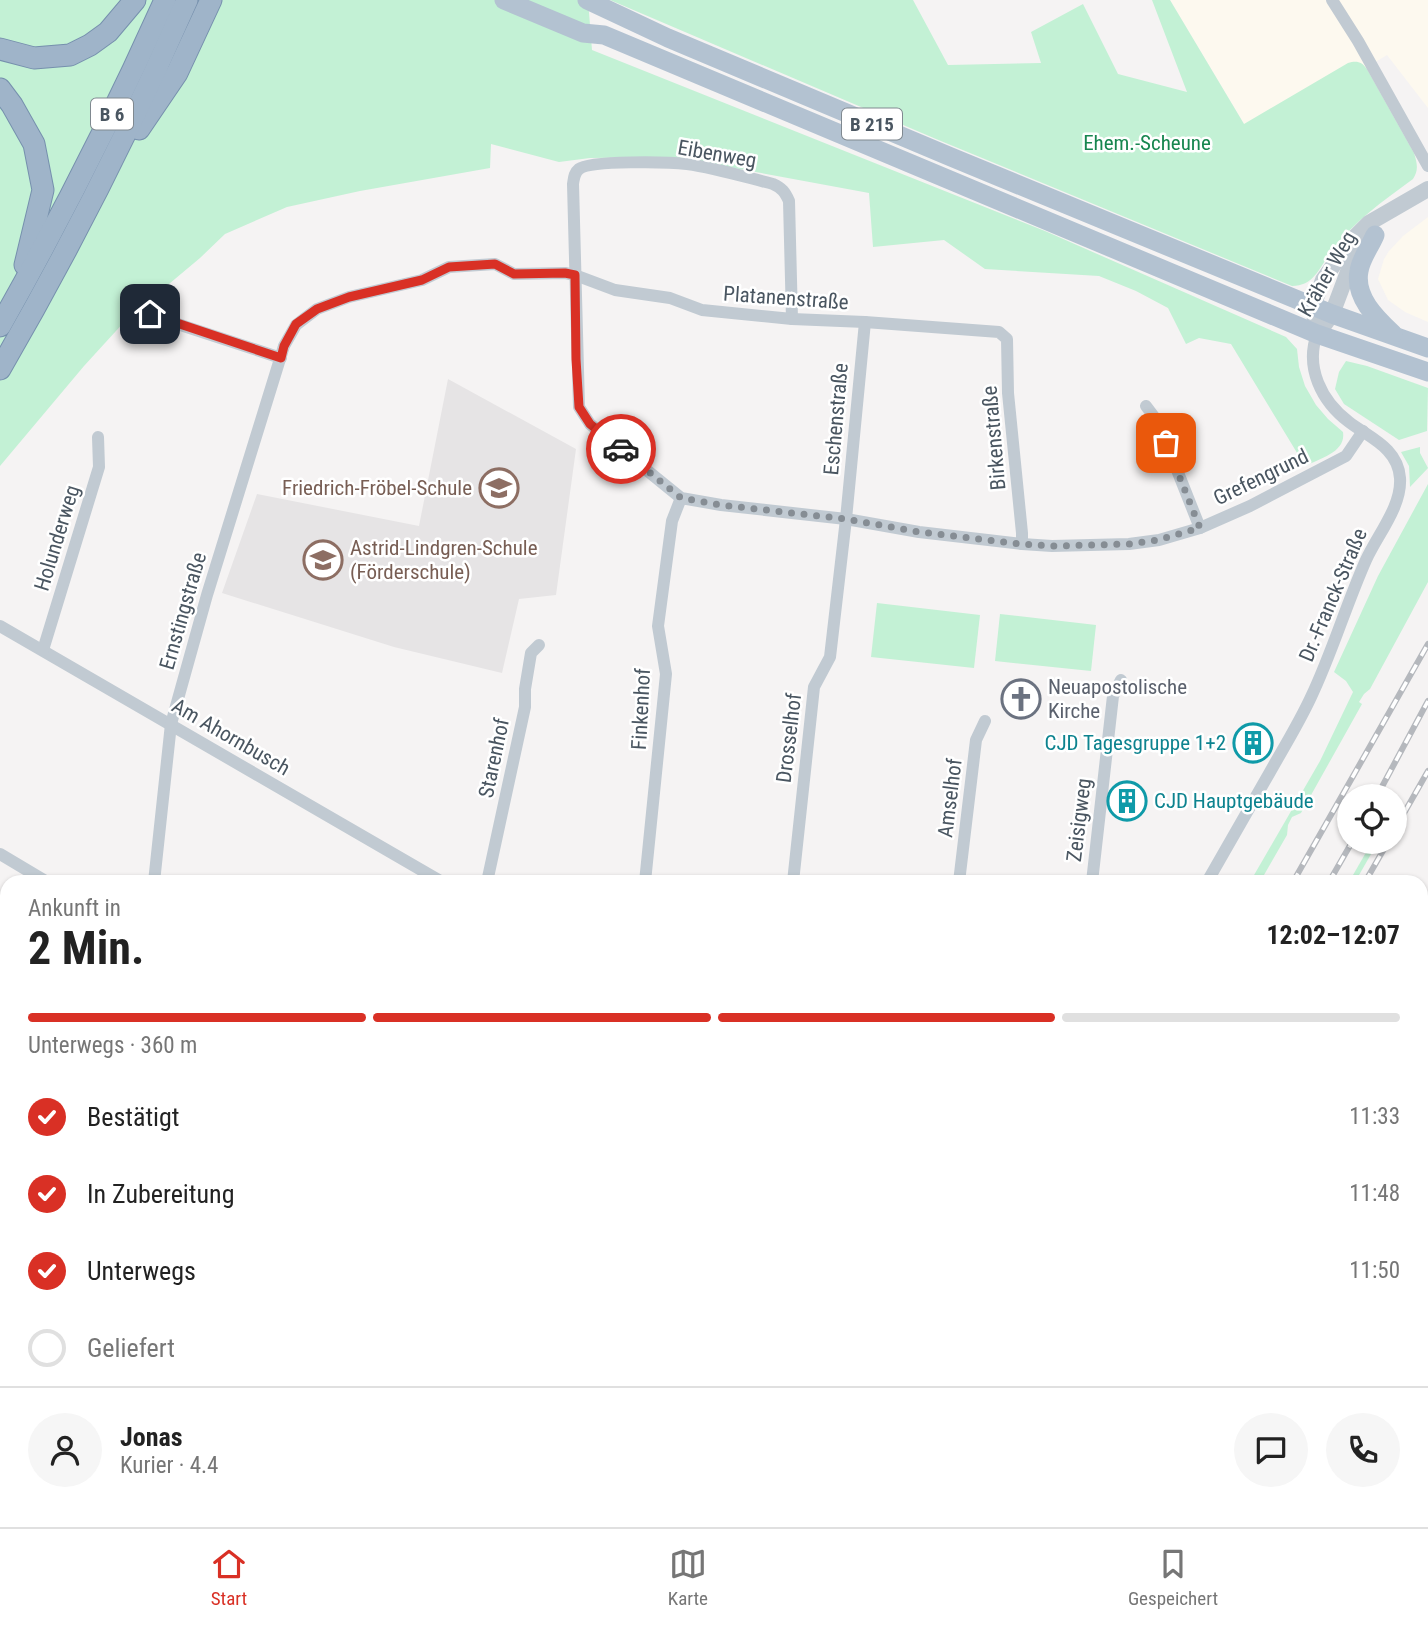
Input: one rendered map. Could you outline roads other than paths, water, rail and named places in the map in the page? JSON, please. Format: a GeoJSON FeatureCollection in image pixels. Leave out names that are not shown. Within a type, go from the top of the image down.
{"type":"FeatureCollection","features":[{"type":"Feature","properties":{"kind":"highway"},"geometry":{"type":"LineString","coordinates":[[0,49],[34,58],[70,55],[108,32],[135,0]]}},
{"type":"Feature","properties":{"kind":"highway","name":"B 6"},"geometry":{"type":"LineString","coordinates":[[0,326],[56,226],[139,59],[165,0]]}},
{"type":"Feature","properties":{"kind":"highway","name":"B 6"},"geometry":{"type":"LineString","coordinates":[[0,369],[93,197],[187,0]]}},
{"type":"Feature","properties":{"kind":"highway"},"geometry":{"type":"LineString","coordinates":[[93,197],[177,73],[211,0]]}},
{"type":"Feature","properties":{"kind":"highway"},"geometry":{"type":"LineString","coordinates":[[0,89],[34,144],[43,190],[33,239],[16,297]]}},
{"type":"Feature","properties":{"kind":"main road","name":"B 215"},"geometry":{"type":"LineString","coordinates":[[504,0],[583,33],[604,35],[1317,334],[1428,372]]}},
{"type":"Feature","properties":{"kind":"main road","name":"B 215"},"geometry":{"type":"LineString","coordinates":[[536,0],[589,22],[604,35]]}},
{"type":"Feature","properties":{"kind":"main road","name":"B 215"},"geometry":{"type":"LineString","coordinates":[[587,0],[668,38],[938,152],[1332,314],[1428,348]]}},
{"type":"Feature","properties":{"kind":"main road"},"geometry":{"type":"LineString","coordinates":[[1375,235],[1358,272],[1359,286],[1365,303],[1396,337]]}},
{"type":"Feature","properties":{"kind":"street"},"geometry":{"type":"LineString","coordinates":[[1332,0],[1428,166]]}},
{"type":"Feature","properties":{"kind":"street","name":"Eibenweg"},"geometry":{"type":"LineString","coordinates":[[575,275],[573,184],[575,174],[581,167],[620,163],[687,164],[782,188],[789,201],[792,319]]}},
{"type":"Feature","properties":{"kind":"street","name":"Kräher Weg"},"geometry":{"type":"LineString","coordinates":[[1317,334],[1313,306],[1323,280],[1350,242],[1369,223],[1428,189]]}},
{"type":"Feature","properties":{"kind":"street","name":"Kräher Weg"},"geometry":{"type":"LineString","coordinates":[[1317,334],[1332,314],[1349,269],[1366,243],[1400,206]]}},
{"type":"Feature","properties":{"kind":"street","name":"Ernstingstraße"},"geometry":{"type":"LineString","coordinates":[[155,875],[172,724],[207,595],[284,346],[296,324],[317,309],[349,297],[422,280],[449,267],[495,264],[514,274],[575,275]]}},
{"type":"Feature","properties":{"kind":"street","name":"Platanenstraße"},"geometry":{"type":"LineString","coordinates":[[575,275],[615,290],[670,298],[702,310],[792,319],[999,332]]}},
{"type":"Feature","properties":{"kind":"street","name":"Grefengrund"},"geometry":{"type":"LineString","coordinates":[[575,275],[579,407],[590,424],[681,498],[1021,544],[1129,544],[1158,540],[1200,528],[1250,506],[1346,456],[1363,431]]}},
{"type":"Feature","properties":{"kind":"street"},"geometry":{"type":"LineString","coordinates":[[150,314],[281,358]]}},
{"type":"Feature","properties":{"kind":"street","name":"Eschenstraße"},"geometry":{"type":"LineString","coordinates":[[846,519],[865,322]]}},
{"type":"Feature","properties":{"kind":"street","name":"Birkenstraße"},"geometry":{"type":"LineString","coordinates":[[999,332],[1007,339],[1021,544]]}},
{"type":"Feature","properties":{"kind":"street","name":"Dr.-Franck-Straße"},"geometry":{"type":"LineString","coordinates":[[1211,875],[1311,698],[1366,561],[1395,509],[1400,492],[1399,467],[1391,453],[1338,413],[1319,386],[1313,358],[1317,334]]}},
{"type":"Feature","properties":{"kind":"street"},"geometry":{"type":"LineString","coordinates":[[1146,406],[1158,422],[1200,528]]}},
{"type":"Feature","properties":{"kind":"street","name":"Holunderweg"},"geometry":{"type":"LineString","coordinates":[[43,650],[99,467],[98,437]]}},
{"type":"Feature","properties":{"kind":"street","name":"Finkenhof"},"geometry":{"type":"LineString","coordinates":[[646,875],[666,674],[658,626],[672,521],[681,498]]}},
{"type":"Feature","properties":{"kind":"street","name":"Drosselhof"},"geometry":{"type":"LineString","coordinates":[[794,875],[814,687],[830,657],[846,519]]}},
{"type":"Feature","properties":{"kind":"street","name":"Am Ahornbusch"},"geometry":{"type":"LineString","coordinates":[[0,626],[430,875]]}},
{"type":"Feature","properties":{"kind":"street","name":"Starenhof"},"geometry":{"type":"LineString","coordinates":[[488,875],[525,707],[531,653],[539,645]]}},
{"type":"Feature","properties":{"kind":"street","name":"Zeisigweg"},"geometry":{"type":"LineString","coordinates":[[1093,875],[1113,696],[1121,680]]}},
{"type":"Feature","properties":{"kind":"street","name":"Amselhof"},"geometry":{"type":"LineString","coordinates":[[960,875],[976,740],[985,721]]}},
{"type":"Feature","properties":{"kind":"street"},"geometry":{"type":"LineString","coordinates":[[0,854],[35,875]]}},
{"type":"Feature","properties":{"kind":"railway"},"geometry":{"type":"LineString","coordinates":[[1297,875],[1428,644]]}},
{"type":"Feature","properties":{"kind":"railway"},"geometry":{"type":"LineString","coordinates":[[1383,784],[1428,701]]}},
{"type":"Feature","properties":{"kind":"railway"},"geometry":{"type":"LineString","coordinates":[[1407,808],[1428,771]]}},
{"type":"Feature","properties":{"kind":"railway"},"geometry":{"type":"LineString","coordinates":[[1333,875],[1345,854]]}},
{"type":"Feature","properties":{"kind":"railway"},"geometry":{"type":"LineString","coordinates":[[1369,875],[1381,854]]}},
{"type":"Feature","properties":{"kind":"place","name":"Friedrich-Fröbel-Schule"},"geometry":{"type":"Point","coordinates":[499,488]}},
{"type":"Feature","properties":{"kind":"place","name":"Astrid-Lindgren-Schule (Förderschule)"},"geometry":{"type":"Point","coordinates":[323,560]}},
{"type":"Feature","properties":{"kind":"place","name":"Neuapostolische Kirche"},"geometry":{"type":"Point","coordinates":[1021,699]}},
{"type":"Feature","properties":{"kind":"place","name":"CJD Tagesgruppe 1+2"},"geometry":{"type":"Point","coordinates":[1253,743]}},
{"type":"Feature","properties":{"kind":"place","name":"CJD Hauptgebäude"},"geometry":{"type":"Point","coordinates":[1127,801]}},
{"type":"Feature","properties":{"kind":"park label","name":"Ehem.-Scheune"},"geometry":{"type":"Point","coordinates":[1147,143]}}]}
